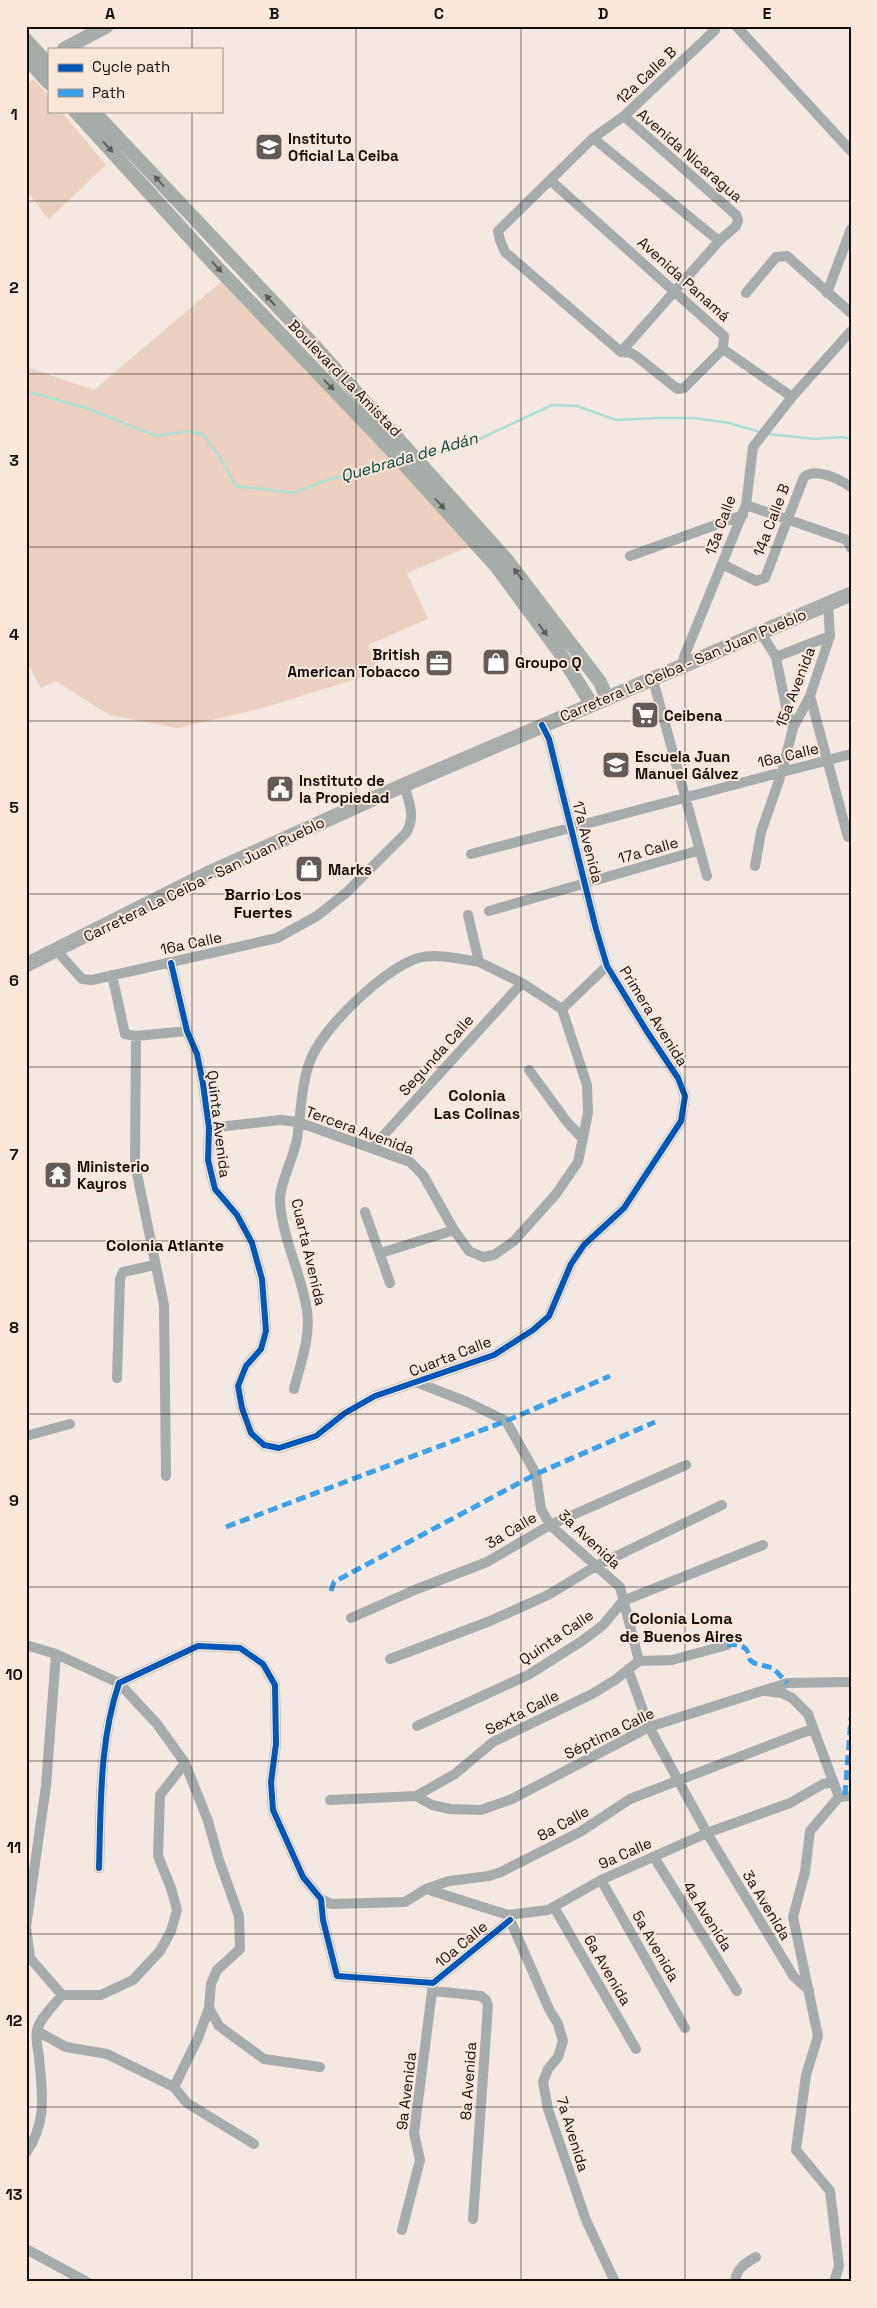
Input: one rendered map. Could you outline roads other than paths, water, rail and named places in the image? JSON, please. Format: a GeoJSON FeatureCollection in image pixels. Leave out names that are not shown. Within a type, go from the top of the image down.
{"type":"FeatureCollection","features":[{"type":"Feature","properties":{"kind":"main road","name":"Carretera La Ceiba - San Juan Pueblo"},"geometry":{"type":"LineString","coordinates":[[26,965],[211,872],[404,785],[851,594]]}},
{"type":"Feature","properties":{"kind":"street"},"geometry":{"type":"LineString","coordinates":[[737,27],[851,151]]}},
{"type":"Feature","properties":{"kind":"street"},"geometry":{"type":"LineString","coordinates":[[66,48],[100,28]]}},
{"type":"Feature","properties":{"kind":"street","name":"12a Calle B"},"geometry":{"type":"LineString","coordinates":[[622,352],[506,252],[498,231],[593,138],[624,116],[716,30]]}},
{"type":"Feature","properties":{"kind":"street"},"geometry":{"type":"LineString","coordinates":[[26,40],[48,80]]}},
{"type":"Feature","properties":{"kind":"street","name":"Boulevard La Amistad"},"geometry":{"type":"LineString","coordinates":[[76,112],[214,264],[408,468],[496,566],[558,650],[592,705]]}},
{"type":"Feature","properties":{"kind":"street","name":"Boulevard La Amistad"},"geometry":{"type":"LineString","coordinates":[[94,112],[411,451],[506,559],[600,682],[607,698]]}},
{"type":"Feature","properties":{"kind":"street","name":"Avenida Nicaragua"},"geometry":{"type":"LineString","coordinates":[[624,116],[736,215],[738,220],[736,226],[719,241]]}},
{"type":"Feature","properties":{"kind":"street"},"geometry":{"type":"LineString","coordinates":[[593,138],[719,241],[622,352]]}},
{"type":"Feature","properties":{"kind":"street","name":"Avenida Panamá"},"geometry":{"type":"LineString","coordinates":[[550,180],[675,290],[724,336],[723,349]]}},
{"type":"Feature","properties":{"kind":"street"},"geometry":{"type":"LineString","coordinates":[[827,293],[851,229]]}},
{"type":"Feature","properties":{"kind":"street"},"geometry":{"type":"LineString","coordinates":[[746,293],[776,257],[782,255],[787,256],[851,313]]}},
{"type":"Feature","properties":{"kind":"street","name":"13a Calle"},"geometry":{"type":"LineString","coordinates":[[682,667],[684,657],[744,510],[753,447],[792,397],[851,331]]}},
{"type":"Feature","properties":{"kind":"street"},"geometry":{"type":"LineString","coordinates":[[622,352],[632,353],[678,389],[684,388],[723,349],[792,397]]}},
{"type":"Feature","properties":{"kind":"street","name":"14a Calle B"},"geometry":{"type":"LineString","coordinates":[[722,564],[756,580],[765,578],[804,477],[810,473],[817,472],[851,486]]}},
{"type":"Feature","properties":{"kind":"street"},"geometry":{"type":"LineString","coordinates":[[630,556],[744,510],[788,520],[850,541]]}},
{"type":"Feature","properties":{"kind":"street","name":"15a Avenida"},"geometry":{"type":"LineString","coordinates":[[755,866],[761,832],[782,772],[794,728],[810,696],[830,636],[828,604]]}},
{"type":"Feature","properties":{"kind":"street"},"geometry":{"type":"LineString","coordinates":[[761,633],[776,657],[787,712],[794,728]]}},
{"type":"Feature","properties":{"kind":"street"},"geometry":{"type":"LineString","coordinates":[[776,657],[830,636]]}},
{"type":"Feature","properties":{"kind":"street"},"geometry":{"type":"LineString","coordinates":[[653,680],[707,876]]}},
{"type":"Feature","properties":{"kind":"street"},"geometry":{"type":"LineString","coordinates":[[810,696],[848,837]]}},
{"type":"Feature","properties":{"kind":"street","name":"17a Avenida"},"geometry":{"type":"LineString","coordinates":[[542,725],[548,739],[572,826],[607,966]]}},
{"type":"Feature","properties":{"kind":"street","name":"16a Calle"},"geometry":{"type":"LineString","coordinates":[[470,854],[851,754]]}},
{"type":"Feature","properties":{"kind":"street","name":"16a Calle"},"geometry":{"type":"LineString","coordinates":[[56,950],[82,979],[92,980],[277,938],[317,916],[346,892],[411,825],[411,807],[404,785]]}},
{"type":"Feature","properties":{"kind":"street","name":"17a Calle"},"geometry":{"type":"LineString","coordinates":[[489,911],[700,850]]}},
{"type":"Feature","properties":{"kind":"street"},"geometry":{"type":"LineString","coordinates":[[468,915],[479,962]]}},
{"type":"Feature","properties":{"kind":"street","name":"Cuarta Avenida"},"geometry":{"type":"LineString","coordinates":[[294,1389],[308,1333],[308,1312],[279,1199],[297,1139],[298,1122],[310,1062],[319,1044],[338,1019],[367,992],[398,968],[420,958],[445,957],[479,962],[522,982],[562,1009]]}},
{"type":"Feature","properties":{"kind":"street","name":"Quinta Avenida"},"geometry":{"type":"LineString","coordinates":[[171,963],[187,1031],[197,1054],[203,1084],[209,1128],[208,1160],[215,1189],[237,1215],[252,1242],[262,1279],[266,1332],[261,1349],[246,1366],[238,1386],[242,1408],[251,1432],[264,1445]]}},
{"type":"Feature","properties":{"kind":"street"},"geometry":{"type":"LineString","coordinates":[[583,1139],[588,1113],[587,1085],[562,1009],[607,966]]}},
{"type":"Feature","properties":{"kind":"street","name":"Primera Avenida"},"geometry":{"type":"LineString","coordinates":[[607,966],[678,1078],[685,1096],[685,1109]]}},
{"type":"Feature","properties":{"kind":"street"},"geometry":{"type":"LineString","coordinates":[[112,975],[124,1031],[128,1036],[187,1031]]}},
{"type":"Feature","properties":{"kind":"street","name":"Segunda Calle"},"geometry":{"type":"LineString","coordinates":[[372,1148],[522,982]]}},
{"type":"Feature","properties":{"kind":"street"},"geometry":{"type":"LineString","coordinates":[[136,1036],[135,1164],[164,1305],[166,1476]]}},
{"type":"Feature","properties":{"kind":"street"},"geometry":{"type":"LineString","coordinates":[[529,1070],[567,1122],[583,1139]]}},
{"type":"Feature","properties":{"kind":"street","name":"Cuarta Calle"},"geometry":{"type":"LineString","coordinates":[[264,1445],[279,1448],[316,1436],[345,1413],[375,1396],[494,1355],[533,1330],[549,1316],[571,1264],[584,1245],[624,1208],[681,1121],[685,1109]]}},
{"type":"Feature","properties":{"kind":"street","name":"Tercera Avenida"},"geometry":{"type":"LineString","coordinates":[[209,1128],[280,1120],[298,1122],[410,1162],[423,1175],[454,1230],[469,1251],[484,1257],[494,1255],[514,1242],[556,1194],[578,1162],[583,1139]]}},
{"type":"Feature","properties":{"kind":"street"},"geometry":{"type":"LineString","coordinates":[[365,1212],[390,1283]]}},
{"type":"Feature","properties":{"kind":"street"},"geometry":{"type":"LineString","coordinates":[[381,1253],[454,1230]]}},
{"type":"Feature","properties":{"kind":"street"},"geometry":{"type":"LineString","coordinates":[[117,1378],[120,1279],[122,1272],[155,1264]]}},
{"type":"Feature","properties":{"kind":"street","name":"3a Avenida"},"geometry":{"type":"LineString","coordinates":[[416,1382],[467,1402],[506,1421],[536,1474],[540,1509],[550,1524],[620,1586],[639,1661]]}},
{"type":"Feature","properties":{"kind":"street"},"geometry":{"type":"LineString","coordinates":[[26,1436],[70,1424]]}},
{"type":"Feature","properties":{"kind":"street","name":"3a Calle"},"geometry":{"type":"LineString","coordinates":[[351,1618],[417,1589],[487,1562],[550,1524],[686,1465]]}},
{"type":"Feature","properties":{"kind":"street"},"geometry":{"type":"LineString","coordinates":[[390,1658],[490,1621],[548,1595],[596,1566],[722,1505]]}},
{"type":"Feature","properties":{"kind":"street","name":"Quinta Calle"},"geometry":{"type":"LineString","coordinates":[[417,1726],[528,1675],[589,1636],[602,1625],[623,1601],[763,1545]]}},
{"type":"Feature","properties":{"kind":"street"},"geometry":{"type":"LineString","coordinates":[[26,1645],[56,1654],[119,1683],[157,1724],[185,1763],[208,1821],[219,1860],[239,1916],[240,1949],[218,1970],[211,1984],[209,2008],[198,2038],[174,2088]]}},
{"type":"Feature","properties":{"kind":"street"},"geometry":{"type":"LineString","coordinates":[[639,1661],[672,1660],[727,1645]]}},
{"type":"Feature","properties":{"kind":"street"},"geometry":{"type":"LineString","coordinates":[[99,1868],[101,1789],[106,1740],[111,1705],[119,1683],[198,1646],[240,1648],[262,1664],[275,1685],[276,1744],[271,1782],[273,1810],[304,1877],[321,1899]]}},
{"type":"Feature","properties":{"kind":"street"},"geometry":{"type":"LineString","coordinates":[[56,1654],[46,1786],[26,1926],[30,1958],[62,1995],[101,1995],[133,1980],[160,1951],[171,1931],[177,1910],[172,1888],[158,1856],[160,1795],[185,1763]]}},
{"type":"Feature","properties":{"kind":"street","name":"Sexta Calle"},"geometry":{"type":"LineString","coordinates":[[330,1800],[416,1796],[455,1774],[493,1742],[592,1694],[615,1680],[639,1661]]}},
{"type":"Feature","properties":{"kind":"street","name":"3a Avenida"},"geometry":{"type":"LineString","coordinates":[[628,1669],[649,1727],[707,1833],[794,1978],[809,1990]]}},
{"type":"Feature","properties":{"kind":"street","name":"Séptima Calle"},"geometry":{"type":"LineString","coordinates":[[416,1796],[432,1805],[450,1809],[466,1811],[489,1808],[512,1799],[649,1727],[787,1683],[851,1682]]}},
{"type":"Feature","properties":{"kind":"street"},"geometry":{"type":"LineString","coordinates":[[762,1690],[782,1693],[792,1698],[808,1714],[839,1798]]}},
{"type":"Feature","properties":{"kind":"street","name":"8a Calle"},"geometry":{"type":"LineString","coordinates":[[321,1899],[331,1904],[406,1902],[426,1889],[449,1881],[489,1876],[501,1872],[580,1832],[630,1799],[812,1729]]}},
{"type":"Feature","properties":{"kind":"street","name":"9a Calle"},"geometry":{"type":"LineString","coordinates":[[426,1889],[509,1917],[548,1910],[601,1880],[654,1856],[707,1833],[790,1803],[824,1784],[833,1782]]}},
{"type":"Feature","properties":{"kind":"street"},"geometry":{"type":"LineString","coordinates":[[834,2282],[839,2266],[830,2191],[796,2150],[806,2075],[818,2036],[793,1917],[805,1872],[810,1831],[839,1798],[851,1796]]}},
{"type":"Feature","properties":{"kind":"street","name":"4a Avenida"},"geometry":{"type":"LineString","coordinates":[[654,1856],[737,1991]]}},
{"type":"Feature","properties":{"kind":"street","name":"5a Avenida"},"geometry":{"type":"LineString","coordinates":[[601,1880],[685,2028]]}},
{"type":"Feature","properties":{"kind":"street","name":"10a Calle"},"geometry":{"type":"LineString","coordinates":[[321,1899],[323,1920],[337,1976],[434,1987],[509,1917]]}},
{"type":"Feature","properties":{"kind":"street","name":"6a Avenida"},"geometry":{"type":"LineString","coordinates":[[554,1907],[636,2049]]}},
{"type":"Feature","properties":{"kind":"street","name":"7a Avenida"},"geometry":{"type":"LineString","coordinates":[[509,1917],[549,2009],[558,2024],[563,2040],[558,2057],[548,2069],[543,2082],[548,2110],[586,2220],[614,2282]]}},
{"type":"Feature","properties":{"kind":"street","name":"8a Avenida"},"geometry":{"type":"LineString","coordinates":[[434,1987],[481,1996],[486,2000],[488,2006],[473,2219]]}},
{"type":"Feature","properties":{"kind":"street","name":"9a Avenida"},"geometry":{"type":"LineString","coordinates":[[402,2230],[420,2160],[414,2133],[434,1987]]}},
{"type":"Feature","properties":{"kind":"street"},"geometry":{"type":"LineString","coordinates":[[26,2154],[36,2139],[42,2118],[37,2031],[44,2018],[62,1995]]}},
{"type":"Feature","properties":{"kind":"street"},"geometry":{"type":"LineString","coordinates":[[209,2008],[219,2026],[264,2059],[320,2067]]}},
{"type":"Feature","properties":{"kind":"street"},"geometry":{"type":"LineString","coordinates":[[37,2031],[66,2047],[107,2054],[174,2088],[187,2103],[254,2144]]}},
{"type":"Feature","properties":{"kind":"street"},"geometry":{"type":"LineString","coordinates":[[26,2249],[87,2282]]}},
{"type":"Feature","properties":{"kind":"street"},"geometry":{"type":"LineString","coordinates":[[735,2282],[735,2275],[744,2264],[756,2258]]}},
{"type":"Feature","properties":{"kind":"waterway","name":"Quebrada de Adán"},"geometry":{"type":"LineString","coordinates":[[26,391],[89,409],[156,436],[187,431],[204,435],[220,457],[236,486],[293,493],[330,479],[395,462]]}},
{"type":"Feature","properties":{"kind":"waterway","name":"Quebrada de Adán"},"geometry":{"type":"LineString","coordinates":[[420,456],[469,444],[552,405],[577,406],[616,420],[694,418],[729,423],[760,432]]}},
{"type":"Feature","properties":{"kind":"waterway","name":"Quebrada de Adán"},"geometry":{"type":"LineString","coordinates":[[768,434],[815,439],[842,437],[851,439]]}},
{"type":"Feature","properties":{"kind":"place","name":"Instituto Oficial La Ceiba"},"geometry":{"type":"Point","coordinates":[269,147]}},
{"type":"Feature","properties":{"kind":"place","name":"Groupo Q"},"geometry":{"type":"Point","coordinates":[496,662]}},
{"type":"Feature","properties":{"kind":"place","name":"British American Tobacco"},"geometry":{"type":"Point","coordinates":[439,663]}},
{"type":"Feature","properties":{"kind":"place","name":"Ceibena"},"geometry":{"type":"Point","coordinates":[645,715]}},
{"type":"Feature","properties":{"kind":"place","name":"Escuela Juan Manuel Gálvez"},"geometry":{"type":"Point","coordinates":[616,765]}},
{"type":"Feature","properties":{"kind":"place","name":"Instituto de la Propiedad"},"geometry":{"type":"Point","coordinates":[280,789]}},
{"type":"Feature","properties":{"kind":"place","name":"Marks"},"geometry":{"type":"Point","coordinates":[309,869]}},
{"type":"Feature","properties":{"kind":"place","name":"Ministerio Kayros"},"geometry":{"type":"Point","coordinates":[58,1175]}},
{"type":"Feature","properties":{"kind":"district","name":"Barrio Los Fuertes"},"geometry":{"type":"Point","coordinates":[263,903]}},
{"type":"Feature","properties":{"kind":"district","name":"Colonia Las Colinas"},"geometry":{"type":"Point","coordinates":[477,1104]}},
{"type":"Feature","properties":{"kind":"district","name":"Colonia Atlante"},"geometry":{"type":"Point","coordinates":[165,1245]}},
{"type":"Feature","properties":{"kind":"district","name":"Colonia Loma de Buenos Aires"},"geometry":{"type":"Point","coordinates":[681,1627]}}]}
